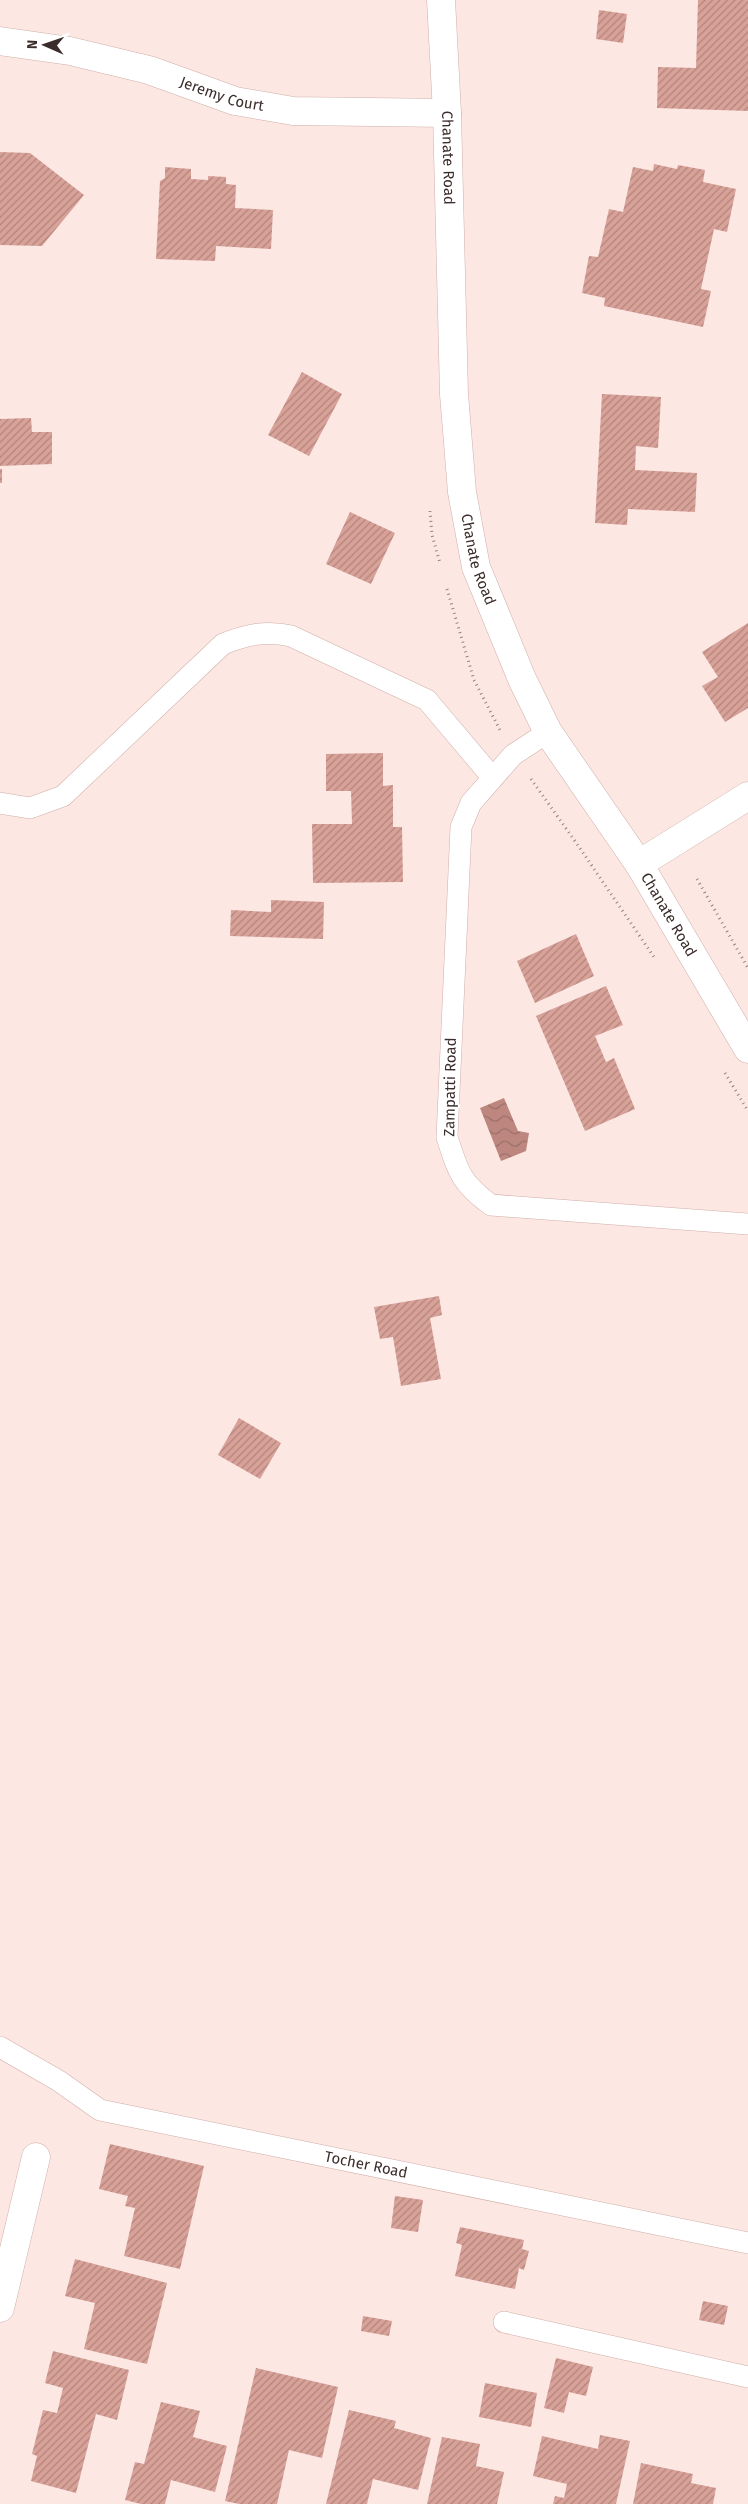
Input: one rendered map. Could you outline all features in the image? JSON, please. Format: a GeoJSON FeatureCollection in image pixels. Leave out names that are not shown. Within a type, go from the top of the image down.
{"type":"FeatureCollection","features":[{"type":"Feature","properties":{"kind":"street","name":"Chanate Road"},"geometry":{"type":"LineString","coordinates":[[440,0],[447,113],[454,394],[462,492],[476,567],[522,679],[548,732],[639,864],[748,1049]]}},
{"type":"Feature","properties":{"kind":"street","name":"Jeremy Court"},"geometry":{"type":"LineString","coordinates":[[0,42],[70,51],[149,70],[235,101],[293,111],[447,113]]}},
{"type":"Feature","properties":{"kind":"street"},"geometry":{"type":"LineString","coordinates":[[639,864],[748,796]]}},
{"type":"Feature","properties":{"kind":"street"},"geometry":{"type":"LineString","coordinates":[[0,2308],[36,2158]]}},
{"type":"Feature","properties":{"kind":"lane"},"geometry":{"type":"LineString","coordinates":[[0,803],[30,808],[63,796],[223,644],[240,637],[275,632],[291,636],[427,700],[492,777]]}},
{"type":"Feature","properties":{"kind":"lane","name":"Zampatti Road"},"geometry":{"type":"LineString","coordinates":[[548,732],[513,755],[492,777],[471,803],[461,827],[447,1138],[458,1173],[471,1191],[491,1205],[748,1224]]}},
{"type":"Feature","properties":{"kind":"lane","name":"Tocher Road"},"geometry":{"type":"LineString","coordinates":[[0,2047],[59,2081],[100,2110],[748,2243]]}},
{"type":"Feature","properties":{"kind":"lane"},"geometry":{"type":"LineString","coordinates":[[504,2322],[748,2377]]}},
{"type":"Feature","properties":{"kind":"path"},"geometry":{"type":"LineString","coordinates":[[513,755],[577,844],[659,966]]}},
{"type":"Feature","properties":{"kind":"path"},"geometry":{"type":"LineString","coordinates":[[697,879],[748,968]]}},
{"type":"Feature","properties":{"kind":"path"},"geometry":{"type":"LineString","coordinates":[[721,1066],[748,1111]]}},
{"type":"Feature","properties":{"kind":"water"},"geometry":{"type":"Polygon","coordinates":[[[504,1098],[518,1131],[529,1133],[526,1151],[501,1161],[480,1108],[504,1098]]]}},
{"type":"Feature","properties":{"kind":"building"},"geometry":{"type":"Polygon","coordinates":[[[698,0],[748,0],[748,111],[657,108],[658,67],[696,68],[698,0]]]}},
{"type":"Feature","properties":{"kind":"building"},"geometry":{"type":"Polygon","coordinates":[[[599,10],[627,14],[623,43],[596,39],[599,10]]]}},
{"type":"Feature","properties":{"kind":"building"},"geometry":{"type":"Polygon","coordinates":[[[0,152],[30,153],[84,195],[42,246],[0,245],[0,152]]]}},
{"type":"Feature","properties":{"kind":"building"},"geometry":{"type":"Polygon","coordinates":[[[654,164],[677,169],[678,165],[705,170],[703,182],[736,189],[727,232],[714,229],[701,289],[711,291],[703,327],[604,306],[605,298],[582,293],[589,256],[598,257],[609,209],[623,212],[633,167],[653,171],[654,164]]]}},
{"type":"Feature","properties":{"kind":"building"},"geometry":{"type":"Polygon","coordinates":[[[165,167],[191,169],[191,179],[208,180],[208,176],[226,177],[226,184],[236,185],[235,208],[273,210],[271,249],[216,246],[215,261],[156,259],[160,181],[165,178],[165,167]]]}},
{"type":"Feature","properties":{"kind":"building"},"geometry":{"type":"Polygon","coordinates":[[[302,372],[342,394],[309,456],[268,435],[302,372]]]}},
{"type":"Feature","properties":{"kind":"building"},"geometry":{"type":"Polygon","coordinates":[[[602,394],[661,397],[658,448],[636,446],[635,470],[697,473],[695,512],[628,509],[627,525],[595,523],[602,394]]]}},
{"type":"Feature","properties":{"kind":"building"},"geometry":{"type":"Polygon","coordinates":[[[31,418],[32,432],[52,432],[52,464],[0,466],[0,419],[31,418]]]}},
{"type":"Feature","properties":{"kind":"building"},"geometry":{"type":"Polygon","coordinates":[[[0,469],[2,469],[2,483],[0,483],[0,469]]]}},
{"type":"Feature","properties":{"kind":"building"},"geometry":{"type":"Polygon","coordinates":[[[350,512],[395,533],[371,584],[326,564],[350,512]]]}},
{"type":"Feature","properties":{"kind":"building"},"geometry":{"type":"Polygon","coordinates":[[[748,623],[748,708],[725,722],[702,686],[718,677],[702,652],[748,623]]]}},
{"type":"Feature","properties":{"kind":"building"},"geometry":{"type":"Polygon","coordinates":[[[383,753],[383,786],[393,785],[393,827],[402,827],[403,882],[313,883],[312,824],[352,824],[351,791],[326,791],[326,754],[383,753]]]}},
{"type":"Feature","properties":{"kind":"building"},"geometry":{"type":"Polygon","coordinates":[[[271,900],[324,902],[323,939],[230,936],[231,910],[271,912],[271,900]]]}},
{"type":"Feature","properties":{"kind":"building"},"geometry":{"type":"Polygon","coordinates":[[[576,934],[594,976],[535,1003],[517,961],[576,934]]]}},
{"type":"Feature","properties":{"kind":"building"},"geometry":{"type":"Polygon","coordinates":[[[606,986],[623,1025],[595,1036],[606,1062],[614,1058],[635,1109],[585,1131],[536,1016],[606,986]]]}},
{"type":"Feature","properties":{"kind":"building"},"geometry":{"type":"Polygon","coordinates":[[[439,1296],[442,1315],[430,1318],[441,1379],[401,1386],[393,1337],[380,1339],[374,1307],[439,1296]]]}},
{"type":"Feature","properties":{"kind":"building"},"geometry":{"type":"Polygon","coordinates":[[[239,1418],[281,1443],[260,1479],[218,1455],[239,1418]]]}},
{"type":"Feature","properties":{"kind":"building"},"geometry":{"type":"Polygon","coordinates":[[[110,2144],[204,2166],[180,2269],[124,2256],[135,2208],[125,2206],[128,2196],[99,2189],[110,2144]]]}},
{"type":"Feature","properties":{"kind":"building"},"geometry":{"type":"Polygon","coordinates":[[[395,2196],[423,2200],[418,2232],[391,2228],[395,2196]]]}},
{"type":"Feature","properties":{"kind":"building"},"geometry":{"type":"Polygon","coordinates":[[[460,2227],[524,2240],[522,2249],[529,2251],[524,2270],[519,2268],[515,2289],[455,2276],[462,2245],[456,2243],[460,2227]]]}},
{"type":"Feature","properties":{"kind":"building"},"geometry":{"type":"Polygon","coordinates":[[[75,2259],[167,2283],[147,2364],[84,2349],[95,2303],[65,2296],[75,2259]]]}},
{"type":"Feature","properties":{"kind":"building"},"geometry":{"type":"Polygon","coordinates":[[[703,2301],[728,2306],[724,2325],[699,2320],[703,2301]]]}},
{"type":"Feature","properties":{"kind":"building"},"geometry":{"type":"Polygon","coordinates":[[[363,2316],[392,2321],[389,2336],[361,2331],[363,2316]]]}},
{"type":"Feature","properties":{"kind":"building"},"geometry":{"type":"Polygon","coordinates":[[[53,2351],[129,2370],[117,2420],[96,2414],[76,2493],[31,2481],[37,2456],[32,2454],[43,2410],[57,2413],[63,2388],[45,2383],[53,2351]]]}},
{"type":"Feature","properties":{"kind":"building"},"geometry":{"type":"Polygon","coordinates":[[[556,2358],[593,2367],[586,2396],[569,2392],[564,2413],[544,2408],[556,2358]]]}},
{"type":"Feature","properties":{"kind":"building"},"geometry":{"type":"Polygon","coordinates":[[[256,2368],[338,2387],[322,2458],[289,2450],[277,2504],[239,2504],[225,2501],[256,2368]]]}},
{"type":"Feature","properties":{"kind":"building"},"geometry":{"type":"Polygon","coordinates":[[[485,2383],[537,2393],[531,2427],[479,2417],[485,2383]]]}},
{"type":"Feature","properties":{"kind":"building"},"geometry":{"type":"Polygon","coordinates":[[[161,2402],[200,2411],[193,2437],[227,2446],[215,2492],[171,2480],[165,2504],[141,2504],[125,2500],[135,2462],[144,2464],[161,2402]]]}},
{"type":"Feature","properties":{"kind":"building"},"geometry":{"type":"Polygon","coordinates":[[[349,2410],[396,2421],[394,2428],[431,2438],[418,2490],[373,2479],[367,2504],[326,2504],[349,2410]]]}},
{"type":"Feature","properties":{"kind":"building"},"geometry":{"type":"Polygon","coordinates":[[[600,2435],[630,2441],[616,2504],[553,2504],[555,2496],[564,2498],[567,2484],[533,2476],[542,2436],[598,2449],[600,2435]]]}},
{"type":"Feature","properties":{"kind":"building"},"geometry":{"type":"Polygon","coordinates":[[[442,2437],[480,2444],[476,2466],[504,2472],[497,2504],[427,2504],[442,2437]]]}},
{"type":"Feature","properties":{"kind":"building"},"geometry":{"type":"Polygon","coordinates":[[[641,2463],[693,2474],[691,2483],[716,2488],[713,2504],[633,2504],[641,2463]]]}}]}
